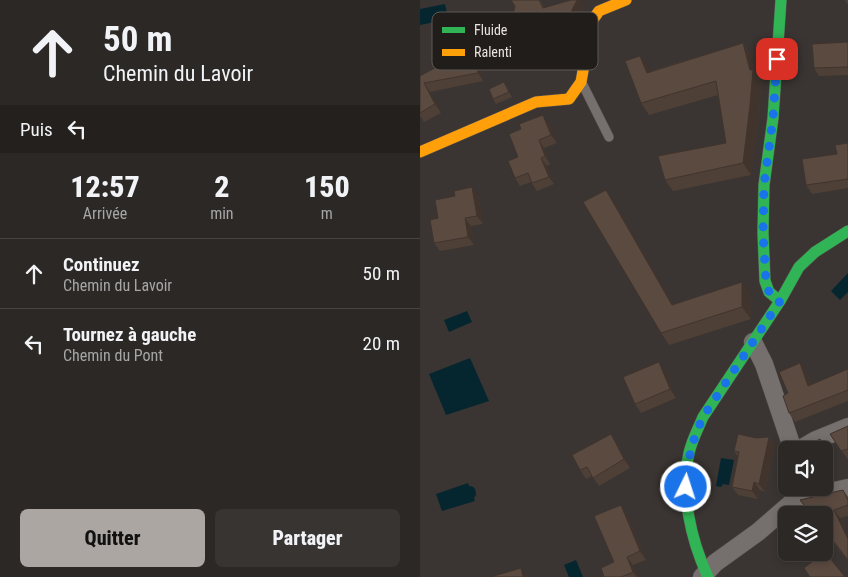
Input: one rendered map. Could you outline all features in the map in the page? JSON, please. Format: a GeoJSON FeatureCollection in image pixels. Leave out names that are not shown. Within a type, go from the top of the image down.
{"type":"FeatureCollection","features":[{"type":"Feature","properties":{"kind":"street"},"geometry":{"type":"LineString","coordinates":[[598,12],[626,0]]}},
{"type":"Feature","properties":{"kind":"street"},"geometry":{"type":"LineString","coordinates":[[780,0],[773,118],[764,185],[763,233],[766,281],[769,292],[780,301]]}},
{"type":"Feature","properties":{"kind":"street"},"geometry":{"type":"LineString","coordinates":[[420,152],[536,102],[569,99],[581,82],[583,70]]}},
{"type":"Feature","properties":{"kind":"street"},"geometry":{"type":"LineString","coordinates":[[706,575],[693,532],[686,487],[688,456],[694,436],[703,417],[780,301],[799,267],[815,252],[848,231]]}},
{"type":"Feature","properties":{"kind":"street"},"geometry":{"type":"LineString","coordinates":[[753,342],[764,364],[790,441]]}},
{"type":"Feature","properties":{"kind":"street"},"geometry":{"type":"LineString","coordinates":[[814,441],[848,427]]}},
{"type":"Feature","properties":{"kind":"street"},"geometry":{"type":"LineString","coordinates":[[833,490],[848,488]]}},
{"type":"Feature","properties":{"kind":"street"},"geometry":{"type":"LineString","coordinates":[[706,575],[715,563],[758,532],[795,496]]}},
{"type":"Feature","properties":{"kind":"lane"},"geometry":{"type":"LineString","coordinates":[[581,82],[609,137]]}},
{"type":"Feature","properties":{"kind":"water"},"geometry":{"type":"Polygon","coordinates":[[[445,4],[447,12],[432,12],[432,23],[420,25],[420,9],[445,4]]]}},
{"type":"Feature","properties":{"kind":"water"},"geometry":{"type":"Polygon","coordinates":[[[848,273],[848,292],[840,300],[831,291],[848,273]]]}},
{"type":"Feature","properties":{"kind":"water"},"geometry":{"type":"Polygon","coordinates":[[[467,311],[472,322],[449,332],[444,320],[467,311]]]}},
{"type":"Feature","properties":{"kind":"water"},"geometry":{"type":"Polygon","coordinates":[[[470,358],[489,401],[446,415],[429,374],[470,358]]]}},
{"type":"Feature","properties":{"kind":"water"},"geometry":{"type":"Polygon","coordinates":[[[721,458],[734,460],[729,485],[723,484],[721,487],[716,486],[721,458]]]}},
{"type":"Feature","properties":{"kind":"water"},"geometry":{"type":"Polygon","coordinates":[[[468,483],[475,490],[475,501],[442,511],[436,494],[468,483]]]}},
{"type":"Feature","properties":{"kind":"water"},"geometry":{"type":"Polygon","coordinates":[[[576,560],[583,577],[569,577],[564,565],[576,560]]]}},
{"type":"Feature","properties":{"kind":"building"},"geometry":{"type":"Polygon","coordinates":[[[511,0],[539,0],[543,8],[577,0],[572,12],[514,12],[515,6],[511,0]]]}},
{"type":"Feature","properties":{"kind":"building"},"geometry":{"type":"Polygon","coordinates":[[[848,42],[848,67],[814,68],[812,44],[848,42]]]}},
{"type":"Feature","properties":{"kind":"building"},"geometry":{"type":"Polygon","coordinates":[[[743,43],[750,70],[753,70],[743,163],[665,180],[658,156],[726,143],[716,81],[641,103],[625,61],[640,56],[647,73],[743,43]]]}},
{"type":"Feature","properties":{"kind":"building"},"geometry":{"type":"Polygon","coordinates":[[[432,69],[477,70],[478,73],[424,83],[435,104],[420,113],[420,76],[432,69]]]}},
{"type":"Feature","properties":{"kind":"building"},"geometry":{"type":"Polygon","coordinates":[[[504,82],[509,92],[493,99],[489,89],[504,82]]]}},
{"type":"Feature","properties":{"kind":"building"},"geometry":{"type":"Polygon","coordinates":[[[543,115],[551,135],[539,140],[545,156],[541,158],[549,177],[532,183],[528,173],[515,178],[508,161],[518,157],[509,134],[521,129],[519,124],[543,115]]]}},
{"type":"Feature","properties":{"kind":"building"},"geometry":{"type":"Polygon","coordinates":[[[848,143],[848,179],[806,185],[802,159],[837,154],[835,145],[848,143]]]}},
{"type":"Feature","properties":{"kind":"building"},"geometry":{"type":"Polygon","coordinates":[[[472,187],[477,216],[465,218],[468,237],[434,243],[430,220],[438,218],[435,200],[455,196],[454,191],[472,187]]]}},
{"type":"Feature","properties":{"kind":"building"},"geometry":{"type":"Polygon","coordinates":[[[606,190],[672,305],[742,282],[742,307],[661,333],[583,202],[606,190]]]}},
{"type":"Feature","properties":{"kind":"building"},"geometry":{"type":"Polygon","coordinates":[[[659,362],[670,389],[635,404],[623,377],[659,362]]]}},
{"type":"Feature","properties":{"kind":"building"},"geometry":{"type":"Polygon","coordinates":[[[800,363],[808,386],[848,369],[848,390],[789,413],[783,396],[788,393],[779,372],[800,363]]]}},
{"type":"Feature","properties":{"kind":"building"},"geometry":{"type":"Polygon","coordinates":[[[848,426],[848,449],[841,451],[830,434],[848,426]]]}},
{"type":"Feature","properties":{"kind":"building"},"geometry":{"type":"Polygon","coordinates":[[[611,434],[624,459],[593,478],[587,467],[580,470],[572,455],[611,434]]]}},
{"type":"Feature","properties":{"kind":"building"},"geometry":{"type":"Polygon","coordinates":[[[738,434],[756,438],[769,437],[759,484],[754,482],[752,491],[732,487],[739,452],[734,451],[738,434]]]}},
{"type":"Feature","properties":{"kind":"building"},"geometry":{"type":"Polygon","coordinates":[[[843,490],[848,500],[848,505],[834,510],[848,539],[848,560],[833,541],[833,506],[805,506],[800,500],[817,496],[833,496],[833,492],[843,490]]]}},
{"type":"Feature","properties":{"kind":"building"},"geometry":{"type":"Polygon","coordinates":[[[621,505],[640,551],[627,557],[633,572],[621,577],[604,577],[601,568],[614,562],[594,516],[621,505]]]}},
{"type":"Feature","properties":{"kind":"building"},"geometry":{"type":"Polygon","coordinates":[[[813,561],[832,561],[845,577],[810,577],[804,568],[813,561]]]}},
{"type":"Feature","properties":{"kind":"building"},"geometry":{"type":"Polygon","coordinates":[[[521,568],[523,577],[494,577],[494,576],[521,568]]]}},
{"type":"Feature","properties":{"kind":"traffic: fast"},"geometry":{"type":"LineString","coordinates":[[780,301],[769,292],[765,281],[763,233],[764,185],[773,118],[781,0]]}},
{"type":"Feature","properties":{"kind":"traffic: fast"},"geometry":{"type":"LineString","coordinates":[[708,577],[692,532],[687,500],[687,468],[693,439],[703,417],[780,301],[799,267],[815,252],[848,231]]}},
{"type":"Feature","properties":{"kind":"traffic: slow"},"geometry":{"type":"LineString","coordinates":[[598,12],[626,0]]}},
{"type":"Feature","properties":{"kind":"traffic: slow"},"geometry":{"type":"LineString","coordinates":[[420,152],[536,102],[569,99],[581,82],[583,70]]}},
{"type":"Feature","properties":{"kind":"route"},"geometry":{"type":"LineString","coordinates":[[686,487],[688,456],[694,436],[703,417],[780,301],[769,292],[766,281],[763,233],[764,185],[773,118],[777,59]]}}]}
